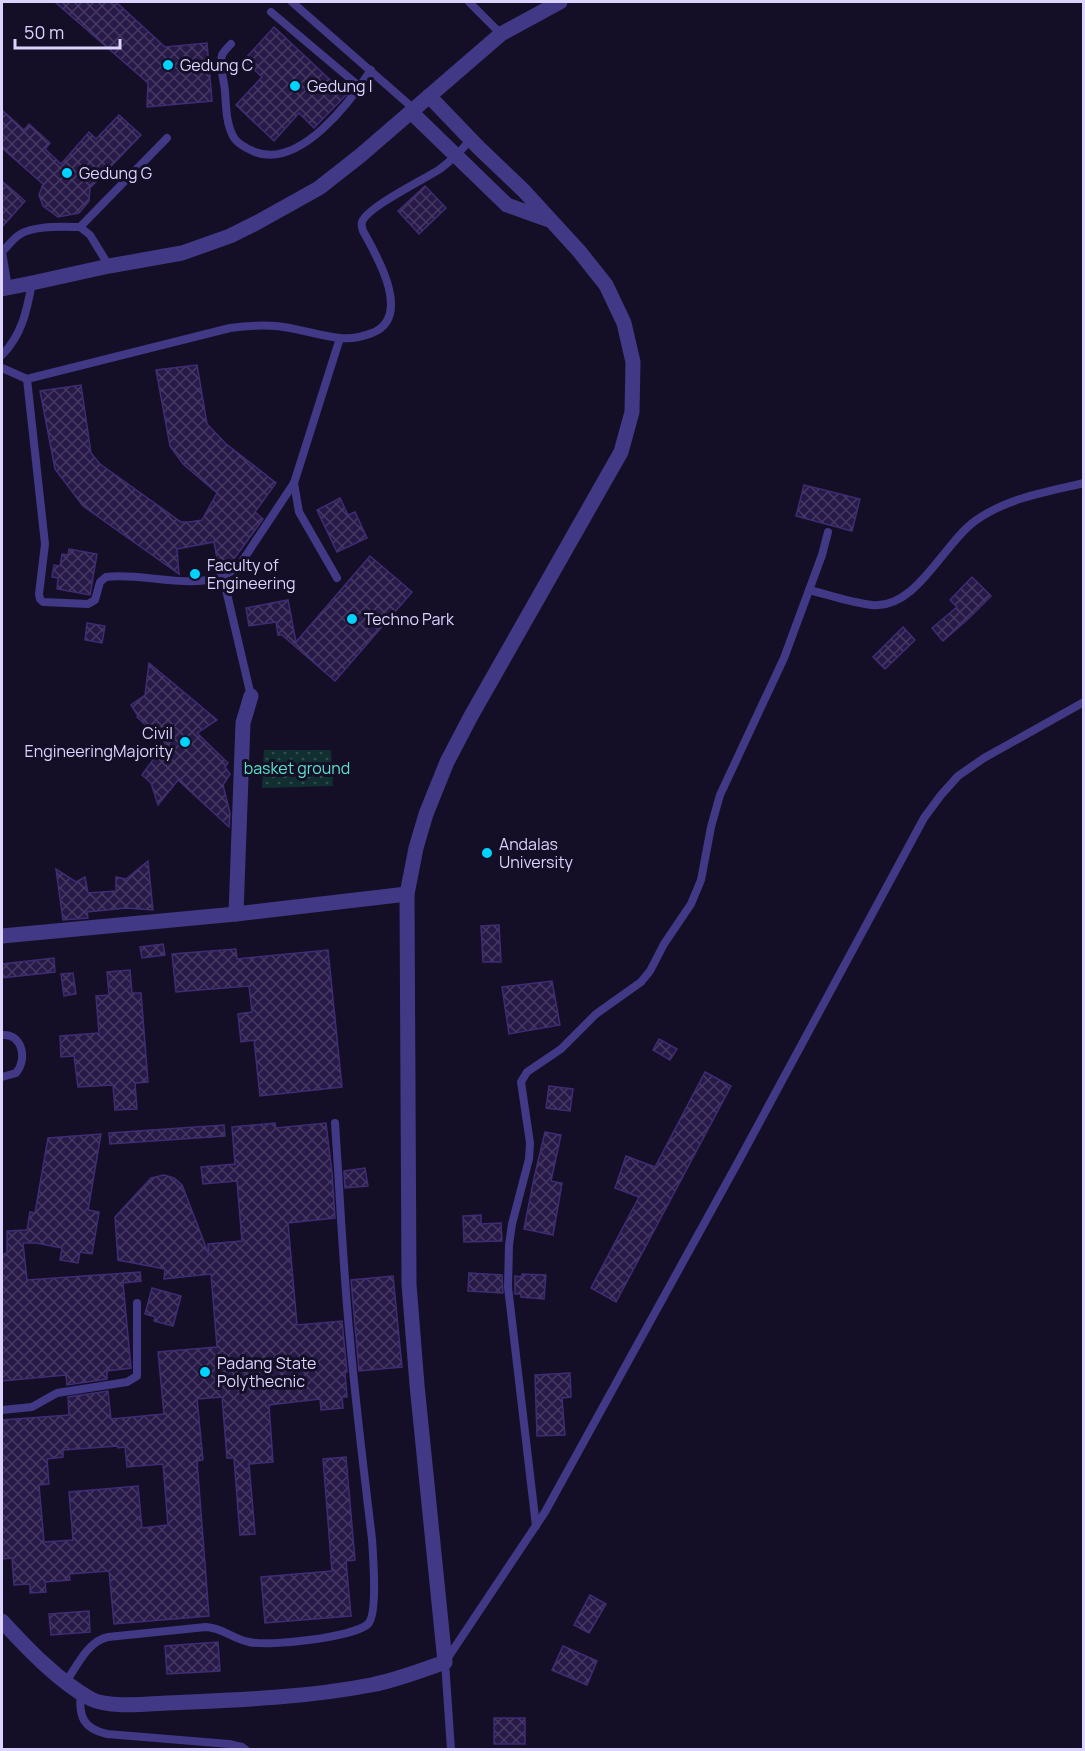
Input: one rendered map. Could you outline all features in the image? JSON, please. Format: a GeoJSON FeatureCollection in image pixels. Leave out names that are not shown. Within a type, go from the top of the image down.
{"type":"FeatureCollection","features":[{"type":"Feature","properties":{"kind":"street"},"geometry":{"type":"LineString","coordinates":[[5,288],[182,253],[230,236],[258,222],[319,188],[413,111],[501,34],[560,2]]}},
{"type":"Feature","properties":{"kind":"street"},"geometry":{"type":"LineString","coordinates":[[2,1622],[24,1646],[66,1682],[92,1699],[101,1702],[126,1704],[253,1699],[338,1691],[400,1678],[445,1662],[419,1408],[409,1284],[407,894],[416,848],[426,814],[447,762],[621,452],[632,412],[633,362],[624,323],[606,285],[524,190],[429,96]]}},
{"type":"Feature","properties":{"kind":"street"},"geometry":{"type":"LineString","coordinates":[[413,111],[507,205],[552,221]]}},
{"type":"Feature","properties":{"kind":"street"},"geometry":{"type":"LineString","coordinates":[[236,914],[243,723],[251,696]]}},
{"type":"Feature","properties":{"kind":"street"},"geometry":{"type":"LineString","coordinates":[[2,936],[236,914],[407,894]]}},
{"type":"Feature","properties":{"kind":"lane"},"geometry":{"type":"LineString","coordinates":[[292,2],[371,70],[413,111]]}},
{"type":"Feature","properties":{"kind":"lane"},"geometry":{"type":"LineString","coordinates":[[469,2],[501,34]]}},
{"type":"Feature","properties":{"kind":"lane"},"geometry":{"type":"LineString","coordinates":[[271,12],[360,87]]}},
{"type":"Feature","properties":{"kind":"lane"},"geometry":{"type":"LineString","coordinates":[[231,44],[222,54],[228,119],[234,138],[250,150],[262,154],[276,155],[306,142],[339,112],[371,70]]}},
{"type":"Feature","properties":{"kind":"lane"},"geometry":{"type":"LineString","coordinates":[[80,227],[167,138]]}},
{"type":"Feature","properties":{"kind":"lane"},"geometry":{"type":"LineString","coordinates":[[2,368],[27,379],[230,328],[254,325],[277,326],[340,338],[365,336],[376,331],[388,321],[390,296],[386,277],[363,231],[363,220],[398,193],[457,156],[471,139]]}},
{"type":"Feature","properties":{"kind":"lane"},"geometry":{"type":"LineString","coordinates":[[5,288],[2,252],[17,236],[26,231],[80,227],[90,236],[109,266]]}},
{"type":"Feature","properties":{"kind":"lane"},"geometry":{"type":"LineString","coordinates":[[2,355],[19,332],[27,315],[32,284]]}},
{"type":"Feature","properties":{"kind":"lane"},"geometry":{"type":"LineString","coordinates":[[27,379],[45,544],[40,599],[44,602],[91,603],[96,600],[102,579],[110,576],[192,581],[223,577],[235,570],[294,483],[340,338]]}},
{"type":"Feature","properties":{"kind":"lane"},"geometry":{"type":"LineString","coordinates":[[294,483],[298,512],[337,578]]}},
{"type":"Feature","properties":{"kind":"lane"},"geometry":{"type":"LineString","coordinates":[[809,590],[872,605],[893,602],[912,591],[958,537],[972,523],[991,510],[1014,500],[1083,483]]}},
{"type":"Feature","properties":{"kind":"lane"},"geometry":{"type":"LineString","coordinates":[[536,1526],[508,1287],[512,1224],[529,1159],[530,1143],[521,1082],[526,1072],[561,1049],[596,1014],[641,982],[691,904],[701,880],[711,827],[720,795],[784,658],[828,531]]}},
{"type":"Feature","properties":{"kind":"lane"},"geometry":{"type":"LineString","coordinates":[[223,577],[251,696]]}},
{"type":"Feature","properties":{"kind":"lane"},"geometry":{"type":"LineString","coordinates":[[451,1749],[445,1662],[536,1526],[737,1164],[924,818],[958,776],[984,758],[1083,702]]}},
{"type":"Feature","properties":{"kind":"lane"},"geometry":{"type":"LineString","coordinates":[[2,1035],[8,1034],[14,1037],[22,1053],[20,1069],[16,1073],[2,1077]]}},
{"type":"Feature","properties":{"kind":"lane"},"geometry":{"type":"LineString","coordinates":[[66,1682],[89,1650],[102,1638],[207,1627],[216,1628],[249,1642],[305,1641],[359,1630],[368,1625],[372,1619],[374,1556],[350,1339],[335,1123]]}},
{"type":"Feature","properties":{"kind":"lane"},"geometry":{"type":"LineString","coordinates":[[2,1410],[32,1407],[57,1393],[134,1379],[137,1376],[137,1303]]}},
{"type":"Feature","properties":{"kind":"lane"},"geometry":{"type":"LineString","coordinates":[[81,1692],[79,1704],[81,1716],[87,1725],[96,1731],[107,1734],[229,1744],[246,1749]]}},
{"type":"Feature","properties":{"kind":"green space","name":"basket ground"},"geometry":{"type":"Polygon","coordinates":[[[264,750],[331,750],[333,786],[262,788],[264,750]]]}},
{"type":"Feature","properties":{"kind":"building","name":"Gedung C"},"geometry":{"type":"Polygon","coordinates":[[[55,2],[116,2],[165,47],[207,43],[212,101],[147,107],[148,83],[55,2]]]}},
{"type":"Feature","properties":{"kind":"building","name":"Gedung I"},"geometry":{"type":"Polygon","coordinates":[[[274,27],[346,95],[314,128],[299,113],[274,141],[236,105],[262,77],[244,60],[274,27]]]}},
{"type":"Feature","properties":{"kind":"building","name":"Gedung G"},"geometry":{"type":"Polygon","coordinates":[[[2,110],[24,130],[29,124],[50,143],[45,149],[61,164],[89,132],[96,139],[119,115],[141,135],[90,188],[89,201],[79,213],[58,217],[43,206],[39,195],[43,184],[2,148],[2,110]]]}},
{"type":"Feature","properties":{"kind":"building"},"geometry":{"type":"Polygon","coordinates":[[[2,181],[25,201],[2,227],[2,181]]]}},
{"type":"Feature","properties":{"kind":"building"},"geometry":{"type":"Polygon","coordinates":[[[425,186],[446,208],[419,234],[398,211],[425,186]]]}},
{"type":"Feature","properties":{"kind":"building"},"geometry":{"type":"Polygon","coordinates":[[[197,365],[207,424],[225,443],[276,483],[255,512],[263,519],[231,563],[224,568],[218,564],[214,542],[177,549],[179,574],[83,506],[55,469],[40,391],[81,385],[91,453],[100,464],[181,522],[190,522],[202,520],[217,493],[183,464],[170,446],[156,370],[197,365]]]}},
{"type":"Feature","properties":{"kind":"building"},"geometry":{"type":"Polygon","coordinates":[[[804,485],[860,499],[852,531],[796,516],[804,485]]]}},
{"type":"Feature","properties":{"kind":"building"},"geometry":{"type":"Polygon","coordinates":[[[340,498],[348,515],[355,512],[367,538],[337,552],[317,510],[340,498]]]}},
{"type":"Feature","properties":{"kind":"building"},"geometry":{"type":"Polygon","coordinates":[[[69,549],[97,554],[90,595],[57,589],[58,578],[52,577],[54,565],[60,566],[62,554],[68,555],[69,549]]]}},
{"type":"Feature","properties":{"kind":"building","name":"Techno Park"},"geometry":{"type":"Polygon","coordinates":[[[370,556],[412,592],[335,681],[282,635],[278,635],[276,622],[249,626],[246,608],[288,600],[296,642],[370,556]]]}},
{"type":"Feature","properties":{"kind":"building"},"geometry":{"type":"Polygon","coordinates":[[[972,577],[991,596],[943,641],[932,628],[957,607],[950,600],[972,577]]]}},
{"type":"Feature","properties":{"kind":"building"},"geometry":{"type":"Polygon","coordinates":[[[87,623],[105,626],[102,643],[85,640],[87,623]]]}},
{"type":"Feature","properties":{"kind":"building"},"geometry":{"type":"Polygon","coordinates":[[[903,627],[915,640],[885,669],[873,657],[903,627]]]}},
{"type":"Feature","properties":{"kind":"building","name":"Civil EngineeringMajority"},"geometry":{"type":"Polygon","coordinates":[[[149,663],[217,720],[197,733],[228,763],[225,767],[230,774],[223,785],[230,813],[229,827],[178,780],[158,805],[151,783],[142,775],[165,743],[137,717],[131,705],[145,695],[149,663]]]}},
{"type":"Feature","properties":{"kind":"building"},"geometry":{"type":"Polygon","coordinates":[[[148,861],[153,910],[126,908],[87,912],[88,918],[63,920],[56,869],[76,882],[85,877],[88,893],[116,891],[116,877],[126,879],[148,861]]]}},
{"type":"Feature","properties":{"kind":"building"},"geometry":{"type":"Polygon","coordinates":[[[499,925],[501,962],[483,962],[481,926],[499,925]]]}},
{"type":"Feature","properties":{"kind":"building"},"geometry":{"type":"Polygon","coordinates":[[[163,944],[165,955],[142,958],[140,947],[163,944]]]}},
{"type":"Feature","properties":{"kind":"building"},"geometry":{"type":"Polygon","coordinates":[[[236,949],[237,959],[328,950],[342,1087],[260,1096],[254,1040],[241,1042],[238,1014],[252,1012],[249,986],[176,992],[172,954],[236,949]]]}},
{"type":"Feature","properties":{"kind":"building"},"geometry":{"type":"Polygon","coordinates":[[[54,958],[55,972],[2,978],[2,964],[54,958]]]}},
{"type":"Feature","properties":{"kind":"building"},"geometry":{"type":"Polygon","coordinates":[[[130,970],[132,993],[141,993],[148,1082],[135,1083],[137,1109],[115,1110],[113,1085],[78,1087],[74,1056],[61,1057],[60,1036],[99,1033],[96,996],[109,995],[107,972],[130,970]]]}},
{"type":"Feature","properties":{"kind":"building"},"geometry":{"type":"Polygon","coordinates":[[[73,973],[76,994],[64,996],[61,974],[73,973]]]}},
{"type":"Feature","properties":{"kind":"building"},"geometry":{"type":"Polygon","coordinates":[[[552,981],[560,1025],[509,1034],[502,987],[552,981]]]}},
{"type":"Feature","properties":{"kind":"building"},"geometry":{"type":"Polygon","coordinates":[[[659,1039],[677,1049],[670,1060],[653,1050],[659,1039]]]}},
{"type":"Feature","properties":{"kind":"building"},"geometry":{"type":"Polygon","coordinates":[[[705,1072],[731,1086],[616,1302],[591,1288],[639,1197],[615,1188],[626,1156],[655,1167],[705,1072]]]}},
{"type":"Feature","properties":{"kind":"building"},"geometry":{"type":"Polygon","coordinates":[[[549,1086],[573,1089],[570,1111],[546,1108],[549,1086]]]}},
{"type":"Feature","properties":{"kind":"building"},"geometry":{"type":"Polygon","coordinates":[[[275,1123],[276,1128],[326,1123],[335,1218],[288,1223],[297,1325],[342,1321],[347,1397],[342,1397],[343,1408],[321,1410],[320,1399],[269,1405],[273,1462],[249,1464],[255,1534],[240,1535],[234,1458],[227,1458],[222,1397],[197,1399],[203,1460],[197,1461],[209,1616],[114,1624],[109,1571],[69,1574],[70,1580],[45,1582],[46,1592],[30,1593],[30,1584],[14,1585],[12,1558],[2,1559],[2,1420],[69,1415],[68,1397],[108,1391],[111,1419],[164,1414],[158,1352],[217,1347],[211,1274],[164,1279],[165,1269],[118,1260],[115,1217],[151,1178],[164,1175],[174,1178],[182,1185],[209,1255],[208,1244],[242,1241],[237,1181],[203,1184],[201,1167],[235,1164],[232,1127],[275,1123]],[[118,1446],[63,1450],[63,1457],[47,1459],[49,1484],[39,1485],[44,1542],[73,1540],[69,1492],[138,1486],[142,1528],[168,1525],[163,1464],[127,1467],[125,1447],[118,1448],[118,1446]]]}},
{"type":"Feature","properties":{"kind":"building"},"geometry":{"type":"Polygon","coordinates":[[[224,1125],[225,1136],[110,1144],[109,1133],[224,1125]]]}},
{"type":"Feature","properties":{"kind":"building"},"geometry":{"type":"Polygon","coordinates":[[[545,1132],[561,1135],[551,1181],[562,1183],[553,1235],[524,1229],[545,1132]]]}},
{"type":"Feature","properties":{"kind":"building"},"geometry":{"type":"Polygon","coordinates":[[[101,1134],[88,1210],[99,1212],[92,1254],[80,1252],[78,1263],[60,1260],[62,1248],[23,1243],[27,1280],[140,1272],[141,1281],[123,1283],[131,1368],[107,1371],[107,1379],[67,1385],[66,1375],[2,1381],[2,1254],[7,1253],[7,1231],[27,1230],[30,1212],[35,1213],[48,1138],[101,1134]]]}},
{"type":"Feature","properties":{"kind":"building"},"geometry":{"type":"Polygon","coordinates":[[[365,1168],[368,1186],[345,1188],[344,1171],[365,1168]]]}},
{"type":"Feature","properties":{"kind":"building"},"geometry":{"type":"Polygon","coordinates":[[[481,1215],[481,1224],[501,1223],[502,1241],[464,1242],[463,1216],[481,1215]]]}},
{"type":"Feature","properties":{"kind":"building"},"geometry":{"type":"Polygon","coordinates":[[[469,1273],[502,1275],[503,1293],[468,1291],[469,1273]]]}},
{"type":"Feature","properties":{"kind":"building"},"geometry":{"type":"Polygon","coordinates":[[[522,1274],[546,1275],[544,1299],[521,1297],[521,1294],[515,1294],[515,1276],[522,1277],[522,1274]]]}},
{"type":"Feature","properties":{"kind":"building"},"geometry":{"type":"Polygon","coordinates":[[[393,1276],[402,1367],[359,1371],[351,1280],[393,1276]]]}},
{"type":"Feature","properties":{"kind":"building"},"geometry":{"type":"Polygon","coordinates":[[[152,1288],[181,1296],[173,1326],[154,1321],[155,1317],[145,1314],[152,1288]]]}},
{"type":"Feature","properties":{"kind":"building"},"geometry":{"type":"Polygon","coordinates":[[[570,1373],[571,1397],[562,1398],[565,1435],[537,1436],[535,1375],[570,1373]]]}},
{"type":"Feature","properties":{"kind":"building"},"geometry":{"type":"Polygon","coordinates":[[[346,1457],[355,1560],[346,1561],[351,1616],[265,1623],[261,1577],[332,1571],[323,1459],[346,1457]]]}},
{"type":"Feature","properties":{"kind":"building"},"geometry":{"type":"Polygon","coordinates":[[[590,1595],[606,1604],[589,1633],[574,1625],[590,1595]]]}},
{"type":"Feature","properties":{"kind":"building"},"geometry":{"type":"Polygon","coordinates":[[[89,1611],[90,1632],[51,1635],[49,1614],[89,1611]]]}},
{"type":"Feature","properties":{"kind":"building"},"geometry":{"type":"Polygon","coordinates":[[[218,1642],[220,1671],[167,1674],[165,1646],[218,1642]]]}},
{"type":"Feature","properties":{"kind":"building"},"geometry":{"type":"Polygon","coordinates":[[[563,1646],[597,1661],[587,1685],[552,1670],[563,1646]]]}},
{"type":"Feature","properties":{"kind":"building"},"geometry":{"type":"Polygon","coordinates":[[[494,1718],[525,1718],[525,1744],[494,1744],[494,1718]]]}},
{"type":"Feature","properties":{"kind":"place","name":"Gedung C"},"geometry":{"type":"Point","coordinates":[168,65]}},
{"type":"Feature","properties":{"kind":"place","name":"Gedung I"},"geometry":{"type":"Point","coordinates":[295,86]}},
{"type":"Feature","properties":{"kind":"place","name":"Gedung G"},"geometry":{"type":"Point","coordinates":[67,173]}},
{"type":"Feature","properties":{"kind":"place","name":"Faculty of Engineering"},"geometry":{"type":"Point","coordinates":[195,574]}},
{"type":"Feature","properties":{"kind":"place","name":"Techno Park"},"geometry":{"type":"Point","coordinates":[352,619]}},
{"type":"Feature","properties":{"kind":"place","name":"Civil EngineeringMajority"},"geometry":{"type":"Point","coordinates":[185,742]}},
{"type":"Feature","properties":{"kind":"place","name":"Andalas University"},"geometry":{"type":"Point","coordinates":[487,853]}},
{"type":"Feature","properties":{"kind":"place","name":"Padang State Polythecnic"},"geometry":{"type":"Point","coordinates":[205,1372]}}]}
